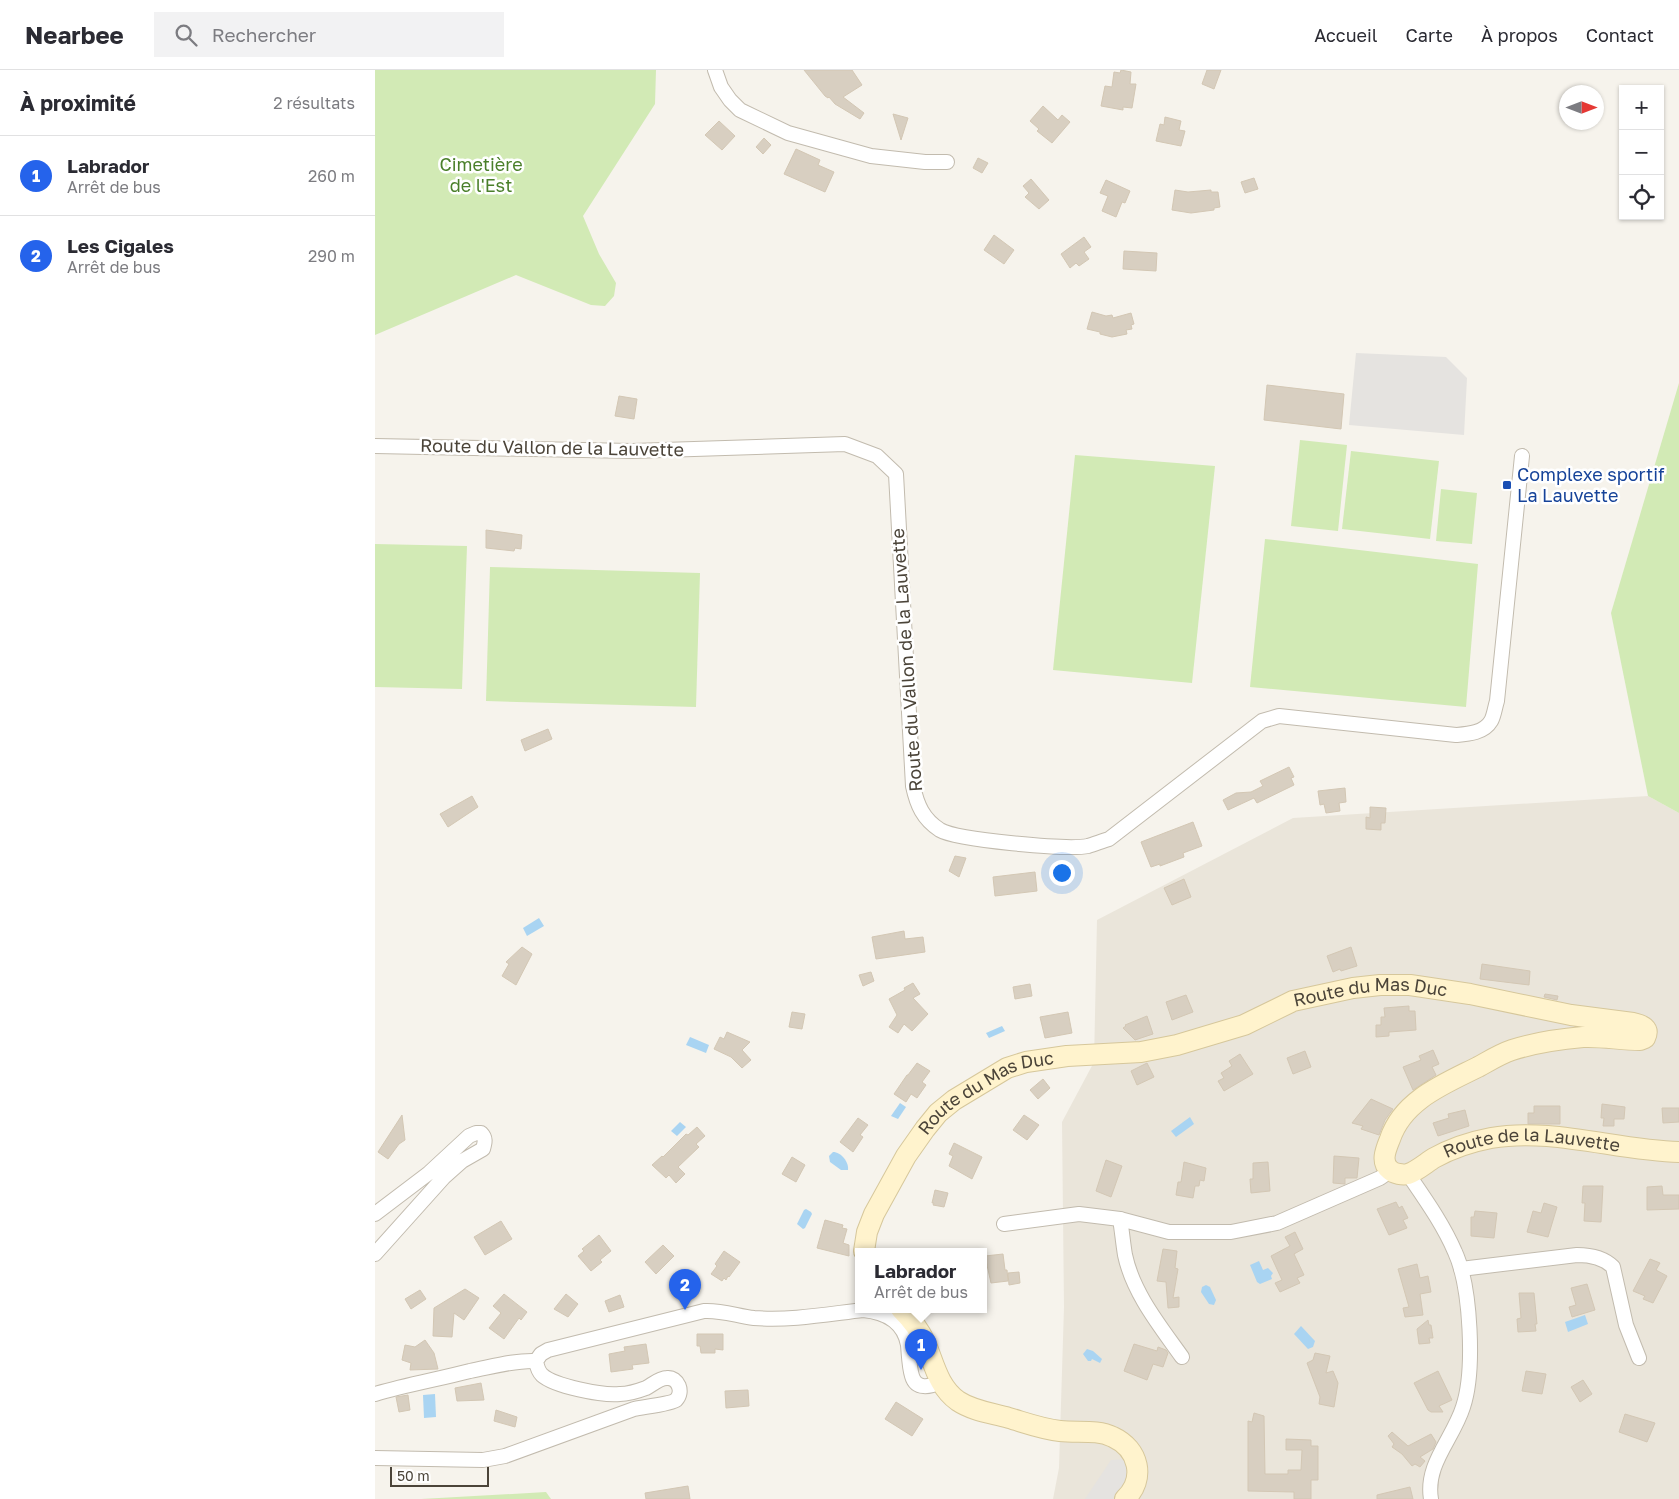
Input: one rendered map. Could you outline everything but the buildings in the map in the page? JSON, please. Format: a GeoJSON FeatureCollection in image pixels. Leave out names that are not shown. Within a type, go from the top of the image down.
{"type":"FeatureCollection","features":[{"type":"Feature","properties":{"kind":"street"},"geometry":{"type":"LineString","coordinates":[[715,70],[721,87],[740,110],[788,133],[871,156],[925,162],[947,162]]}},
{"type":"Feature","properties":{"kind":"street","name":"Route du Vallon de la Lauvette"},"geometry":{"type":"LineString","coordinates":[[375,446],[632,451],[845,444],[877,456],[895,474],[913,786],[916,800],[923,816],[943,831],[953,834],[1017,843],[1069,846],[1087,846],[1109,839],[1262,721],[1279,716],[1456,735],[1470,734],[1482,729],[1491,722],[1497,701],[1522,456]]}},
{"type":"Feature","properties":{"kind":"street","name":"Route du Mas Duc"},"geometry":{"type":"LineString","coordinates":[[864,1248],[867,1232],[874,1214],[906,1156],[938,1113],[954,1100],[1007,1068],[1026,1062],[1050,1058],[1141,1052],[1177,1045],[1244,1025],[1293,1001],[1366,986],[1380,985],[1410,985],[1470,994],[1571,1015],[1633,1023],[1641,1025],[1646,1029],[1647,1034],[1645,1038],[1640,1040],[1585,1037],[1511,1050],[1441,1086],[1418,1100],[1400,1119],[1392,1133],[1385,1154],[1385,1164],[1399,1172]]}},
{"type":"Feature","properties":{"kind":"street"},"geometry":{"type":"LineString","coordinates":[[375,1214],[429,1173],[469,1136],[481,1133],[484,1137],[483,1149],[462,1161],[444,1177],[375,1254]]}},
{"type":"Feature","properties":{"kind":"street","name":"Route de la Lauvette"},"geometry":{"type":"LineString","coordinates":[[1399,1172],[1452,1148],[1473,1141],[1520,1135],[1679,1152]]}},
{"type":"Feature","properties":{"kind":"street"},"geometry":{"type":"LineString","coordinates":[[1004,1224],[1079,1214],[1120,1219],[1169,1232],[1231,1232],[1277,1223],[1380,1178],[1399,1172],[1444,1230],[1456,1254],[1461,1270],[1469,1332],[1469,1379],[1463,1407],[1453,1430],[1435,1462],[1429,1486],[1431,1499]]}},
{"type":"Feature","properties":{"kind":"street"},"geometry":{"type":"LineString","coordinates":[[1120,1219],[1125,1256],[1135,1284],[1148,1309],[1182,1357]]}},
{"type":"Feature","properties":{"kind":"street"},"geometry":{"type":"LineString","coordinates":[[1461,1270],[1577,1255],[1592,1256],[1607,1262],[1613,1267],[1626,1325],[1639,1358]]}},
{"type":"Feature","properties":{"kind":"street"},"geometry":{"type":"LineString","coordinates":[[375,1458],[483,1460],[505,1456],[635,1409],[670,1403],[676,1400],[679,1395],[680,1387],[677,1381],[667,1378],[646,1388],[619,1394],[601,1393],[557,1384],[543,1376],[538,1370],[536,1361],[541,1354],[549,1350],[704,1311],[723,1311],[753,1318],[779,1318],[855,1311]]}},
{"type":"Feature","properties":{"kind":"street"},"geometry":{"type":"LineString","coordinates":[[882,1313],[898,1325],[904,1333],[912,1376],[915,1382],[919,1385],[927,1386],[940,1382]]}},
{"type":"Feature","properties":{"kind":"street"},"geometry":{"type":"LineString","coordinates":[[905,1313],[915,1324],[925,1343],[940,1382],[959,1402],[978,1410],[1038,1427],[1061,1431],[1100,1433],[1124,1443],[1136,1458],[1137,1468],[1136,1483],[1125,1499]]}},
{"type":"Feature","properties":{"kind":"street"},"geometry":{"type":"LineString","coordinates":[[375,1394],[526,1360],[536,1361]]}},
{"type":"Feature","properties":{"kind":"shaded area"},"geometry":{"type":"Polygon","coordinates":[[[1356,353],[1446,357],[1467,378],[1464,435],[1349,425],[1356,353]]]}},
{"type":"Feature","properties":{"kind":"shaded area"},"geometry":{"type":"Polygon","coordinates":[[[1648,796],[1679,813],[1679,1499],[1053,1499],[1059,1468],[1064,1307],[1062,1122],[1094,1062],[1097,920],[1293,818],[1648,796]]]}},
{"type":"Feature","properties":{"kind":"shaded area"},"geometry":{"type":"Polygon","coordinates":[[[1126,1459],[1126,1484],[1113,1499],[1085,1499],[1111,1460],[1126,1459]]]}},
{"type":"Feature","properties":{"kind":"green space","name":"Cimetière de l'Est"},"geometry":{"type":"Polygon","coordinates":[[[375,70],[656,70],[655,104],[583,216],[599,254],[616,283],[614,296],[605,306],[591,305],[516,275],[375,335],[375,70]]]}},
{"type":"Feature","properties":{"kind":"green space"},"geometry":{"type":"Polygon","coordinates":[[[1679,383],[1679,813],[1648,796],[1611,613],[1679,383]]]}},
{"type":"Feature","properties":{"kind":"green space"},"geometry":{"type":"Polygon","coordinates":[[[1300,440],[1347,445],[1338,531],[1291,526],[1300,440]]]}},
{"type":"Feature","properties":{"kind":"green space"},"geometry":{"type":"Polygon","coordinates":[[[1351,451],[1439,461],[1430,539],[1342,529],[1351,451]]]}},
{"type":"Feature","properties":{"kind":"green space"},"geometry":{"type":"Polygon","coordinates":[[[1075,455],[1215,466],[1192,683],[1053,670],[1075,455]]]}},
{"type":"Feature","properties":{"kind":"green space"},"geometry":{"type":"Polygon","coordinates":[[[1441,489],[1477,493],[1472,544],[1436,541],[1441,489]]]}},
{"type":"Feature","properties":{"kind":"green space"},"geometry":{"type":"Polygon","coordinates":[[[1265,539],[1478,564],[1466,707],[1250,687],[1265,539]]]}},
{"type":"Feature","properties":{"kind":"green space"},"geometry":{"type":"Polygon","coordinates":[[[375,544],[467,546],[462,689],[375,687],[375,544]]]}},
{"type":"Feature","properties":{"kind":"green space"},"geometry":{"type":"Polygon","coordinates":[[[490,567],[700,573],[696,707],[486,701],[490,567]]]}},
{"type":"Feature","properties":{"kind":"green space"},"geometry":{"type":"Polygon","coordinates":[[[546,1492],[551,1499],[421,1499],[546,1492]]]}},
{"type":"Feature","properties":{"kind":"water"},"geometry":{"type":"Polygon","coordinates":[[[539,918],[544,926],[527,936],[523,928],[539,918]]]}},
{"type":"Feature","properties":{"kind":"water"},"geometry":{"type":"Polygon","coordinates":[[[1002,1026],[1005,1031],[989,1038],[986,1033],[1002,1026]]]}},
{"type":"Feature","properties":{"kind":"water"},"geometry":{"type":"Polygon","coordinates":[[[690,1037],[709,1045],[706,1053],[686,1045],[690,1037]]]}},
{"type":"Feature","properties":{"kind":"water"},"geometry":{"type":"Polygon","coordinates":[[[900,1103],[906,1107],[898,1119],[891,1116],[900,1103]]]}},
{"type":"Feature","properties":{"kind":"water"},"geometry":{"type":"Polygon","coordinates":[[[1190,1117],[1194,1124],[1176,1137],[1171,1131],[1190,1117]]]}},
{"type":"Feature","properties":{"kind":"water"},"geometry":{"type":"Polygon","coordinates":[[[680,1122],[686,1127],[677,1136],[671,1131],[680,1122]]]}},
{"type":"Feature","properties":{"kind":"water"},"geometry":{"type":"Polygon","coordinates":[[[833,1152],[844,1158],[848,1170],[841,1170],[830,1162],[829,1156],[833,1152]]]}},
{"type":"Feature","properties":{"kind":"water"},"geometry":{"type":"Polygon","coordinates":[[[806,1209],[812,1214],[803,1229],[797,1224],[806,1209]]]}},
{"type":"Feature","properties":{"kind":"water"},"geometry":{"type":"Polygon","coordinates":[[[1259,1261],[1263,1270],[1268,1268],[1273,1273],[1272,1279],[1260,1284],[1257,1282],[1250,1265],[1259,1261]]]}},
{"type":"Feature","properties":{"kind":"water"},"geometry":{"type":"Polygon","coordinates":[[[1206,1285],[1210,1287],[1216,1300],[1214,1305],[1209,1304],[1201,1292],[1202,1287],[1206,1285]]]}},
{"type":"Feature","properties":{"kind":"water"},"geometry":{"type":"Polygon","coordinates":[[[1585,1315],[1588,1324],[1568,1332],[1565,1322],[1585,1315]]]}},
{"type":"Feature","properties":{"kind":"water"},"geometry":{"type":"Polygon","coordinates":[[[1301,1326],[1315,1341],[1313,1347],[1308,1349],[1294,1334],[1301,1326]]]}},
{"type":"Feature","properties":{"kind":"water"},"geometry":{"type":"Polygon","coordinates":[[[1087,1349],[1093,1351],[1102,1359],[1100,1363],[1092,1359],[1088,1361],[1083,1354],[1087,1349]]]}},
{"type":"Feature","properties":{"kind":"water"},"geometry":{"type":"Polygon","coordinates":[[[435,1394],[436,1417],[424,1418],[423,1395],[435,1394]]]}},
{"type":"Feature","properties":{"kind":"place","name":"Complexe sportif La Lauvette"},"geometry":{"type":"Point","coordinates":[1507,485]}},
{"type":"Feature","properties":{"kind":"place","name":"Les Cigales"},"geometry":{"type":"Point","coordinates":[685,1310]}},
{"type":"Feature","properties":{"kind":"place","name":"Labrador"},"geometry":{"type":"Point","coordinates":[921,1370]}}]}
